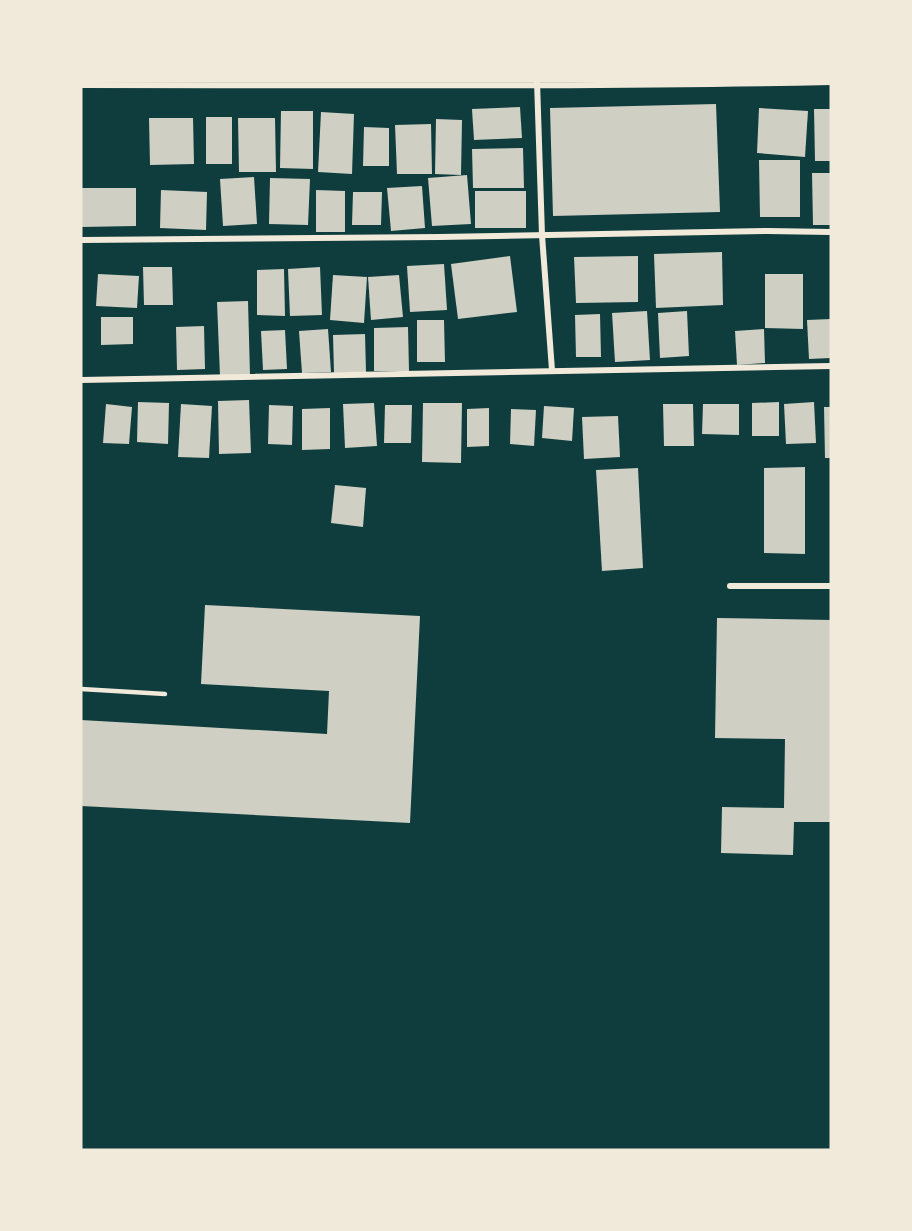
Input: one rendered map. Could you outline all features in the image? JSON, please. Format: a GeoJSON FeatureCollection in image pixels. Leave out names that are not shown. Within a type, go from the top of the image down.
{"type":"FeatureCollection","features":[{"type":"Feature","properties":{"kind":"street"},"geometry":{"type":"LineString","coordinates":[[81,85],[831,82]]}},
{"type":"Feature","properties":{"kind":"street"},"geometry":{"type":"LineString","coordinates":[[537,84],[542,235],[552,370]]}},
{"type":"Feature","properties":{"kind":"street"},"geometry":{"type":"LineString","coordinates":[[81,240],[831,232]]}},
{"type":"Feature","properties":{"kind":"street"},"geometry":{"type":"LineString","coordinates":[[81,380],[831,366]]}},
{"type":"Feature","properties":{"kind":"street"},"geometry":{"type":"LineString","coordinates":[[730,586],[831,586]]}},
{"type":"Feature","properties":{"kind":"lane"},"geometry":{"type":"LineString","coordinates":[[81,689],[165,694]]}},
{"type":"Feature","properties":{"kind":"building"},"geometry":{"type":"Polygon","coordinates":[[[716,104],[720,212],[553,216],[550,108],[716,104]]]}},
{"type":"Feature","properties":{"kind":"building"},"geometry":{"type":"Polygon","coordinates":[[[520,107],[522,138],[474,140],[472,109],[520,107]]]}},
{"type":"Feature","properties":{"kind":"building"},"geometry":{"type":"Polygon","coordinates":[[[759,108],[808,111],[805,157],[757,153],[759,108]]]}},
{"type":"Feature","properties":{"kind":"building"},"geometry":{"type":"Polygon","coordinates":[[[814,109],[831,109],[831,161],[815,161],[814,109]]]}},
{"type":"Feature","properties":{"kind":"building"},"geometry":{"type":"Polygon","coordinates":[[[281,111],[313,111],[313,169],[280,168],[281,111]]]}},
{"type":"Feature","properties":{"kind":"building"},"geometry":{"type":"Polygon","coordinates":[[[321,112],[354,114],[352,174],[318,172],[321,112]]]}},
{"type":"Feature","properties":{"kind":"building"},"geometry":{"type":"Polygon","coordinates":[[[206,117],[232,117],[232,164],[206,164],[206,117]]]}},
{"type":"Feature","properties":{"kind":"building"},"geometry":{"type":"Polygon","coordinates":[[[149,118],[193,118],[194,164],[150,165],[149,118]]]}},
{"type":"Feature","properties":{"kind":"building"},"geometry":{"type":"Polygon","coordinates":[[[238,118],[275,118],[276,172],[239,172],[238,118]]]}},
{"type":"Feature","properties":{"kind":"building"},"geometry":{"type":"Polygon","coordinates":[[[436,119],[462,120],[461,175],[435,174],[436,119]]]}},
{"type":"Feature","properties":{"kind":"building"},"geometry":{"type":"Polygon","coordinates":[[[431,124],[432,174],[397,174],[395,125],[431,124]]]}},
{"type":"Feature","properties":{"kind":"building"},"geometry":{"type":"Polygon","coordinates":[[[364,127],[389,128],[389,166],[363,166],[364,127]]]}},
{"type":"Feature","properties":{"kind":"building"},"geometry":{"type":"Polygon","coordinates":[[[523,148],[524,188],[473,188],[472,149],[523,148]]]}},
{"type":"Feature","properties":{"kind":"building"},"geometry":{"type":"Polygon","coordinates":[[[759,160],[800,160],[800,217],[760,217],[759,160]]]}},
{"type":"Feature","properties":{"kind":"building"},"geometry":{"type":"Polygon","coordinates":[[[812,173],[831,173],[831,225],[813,225],[812,173]]]}},
{"type":"Feature","properties":{"kind":"building"},"geometry":{"type":"Polygon","coordinates":[[[467,175],[471,224],[432,226],[428,178],[467,175]]]}},
{"type":"Feature","properties":{"kind":"building"},"geometry":{"type":"Polygon","coordinates":[[[254,177],[257,224],[223,226],[220,179],[254,177]]]}},
{"type":"Feature","properties":{"kind":"building"},"geometry":{"type":"Polygon","coordinates":[[[270,178],[310,179],[308,225],[269,224],[270,178]]]}},
{"type":"Feature","properties":{"kind":"building"},"geometry":{"type":"Polygon","coordinates":[[[422,186],[425,228],[391,231],[387,188],[422,186]]]}},
{"type":"Feature","properties":{"kind":"building"},"geometry":{"type":"Polygon","coordinates":[[[81,188],[136,188],[136,226],[81,227],[81,188]]]}},
{"type":"Feature","properties":{"kind":"building"},"geometry":{"type":"Polygon","coordinates":[[[161,190],[207,192],[206,230],[160,228],[161,190]]]}},
{"type":"Feature","properties":{"kind":"building"},"geometry":{"type":"Polygon","coordinates":[[[316,190],[345,191],[345,232],[316,232],[316,190]]]}},
{"type":"Feature","properties":{"kind":"building"},"geometry":{"type":"Polygon","coordinates":[[[475,191],[526,191],[526,228],[475,228],[475,191]]]}},
{"type":"Feature","properties":{"kind":"building"},"geometry":{"type":"Polygon","coordinates":[[[353,192],[382,192],[381,225],[352,225],[353,192]]]}},
{"type":"Feature","properties":{"kind":"building"},"geometry":{"type":"Polygon","coordinates":[[[722,252],[723,305],[656,308],[654,254],[722,252]]]}},
{"type":"Feature","properties":{"kind":"building"},"geometry":{"type":"Polygon","coordinates":[[[510,256],[517,312],[458,319],[451,264],[510,256]]]}},
{"type":"Feature","properties":{"kind":"building"},"geometry":{"type":"Polygon","coordinates":[[[638,256],[638,302],[576,303],[574,257],[638,256]]]}},
{"type":"Feature","properties":{"kind":"building"},"geometry":{"type":"Polygon","coordinates":[[[444,264],[447,310],[410,312],[407,266],[444,264]]]}},
{"type":"Feature","properties":{"kind":"building"},"geometry":{"type":"Polygon","coordinates":[[[143,267],[172,267],[173,305],[144,305],[143,267]]]}},
{"type":"Feature","properties":{"kind":"building"},"geometry":{"type":"Polygon","coordinates":[[[320,267],[322,315],[290,316],[288,269],[320,267]]]}},
{"type":"Feature","properties":{"kind":"building"},"geometry":{"type":"Polygon","coordinates":[[[284,269],[285,316],[257,315],[257,270],[284,269]]]}},
{"type":"Feature","properties":{"kind":"building"},"geometry":{"type":"Polygon","coordinates":[[[98,274],[139,276],[137,308],[96,306],[98,274]]]}},
{"type":"Feature","properties":{"kind":"building"},"geometry":{"type":"Polygon","coordinates":[[[765,274],[803,274],[803,329],[765,328],[765,274]]]}},
{"type":"Feature","properties":{"kind":"building"},"geometry":{"type":"Polygon","coordinates":[[[333,275],[367,277],[364,323],[330,320],[333,275]]]}},
{"type":"Feature","properties":{"kind":"building"},"geometry":{"type":"Polygon","coordinates":[[[399,275],[403,317],[371,320],[368,277],[399,275]]]}},
{"type":"Feature","properties":{"kind":"building"},"geometry":{"type":"Polygon","coordinates":[[[248,301],[250,375],[220,376],[217,302],[248,301]]]}},
{"type":"Feature","properties":{"kind":"building"},"geometry":{"type":"Polygon","coordinates":[[[647,311],[650,360],[615,362],[612,313],[647,311]]]}},
{"type":"Feature","properties":{"kind":"building"},"geometry":{"type":"Polygon","coordinates":[[[687,311],[689,356],[660,358],[658,313],[687,311]]]}},
{"type":"Feature","properties":{"kind":"building"},"geometry":{"type":"Polygon","coordinates":[[[600,314],[601,357],[576,357],[575,315],[600,314]]]}},
{"type":"Feature","properties":{"kind":"building"},"geometry":{"type":"Polygon","coordinates":[[[101,317],[133,317],[133,344],[101,345],[101,317]]]}},
{"type":"Feature","properties":{"kind":"building"},"geometry":{"type":"Polygon","coordinates":[[[831,319],[831,358],[809,359],[807,320],[831,319]]]}},
{"type":"Feature","properties":{"kind":"building"},"geometry":{"type":"Polygon","coordinates":[[[417,320],[444,320],[445,362],[417,362],[417,320]]]}},
{"type":"Feature","properties":{"kind":"building"},"geometry":{"type":"Polygon","coordinates":[[[204,326],[205,369],[177,370],[176,327],[204,326]]]}},
{"type":"Feature","properties":{"kind":"building"},"geometry":{"type":"Polygon","coordinates":[[[408,327],[409,371],[374,371],[374,328],[408,327]]]}},
{"type":"Feature","properties":{"kind":"building"},"geometry":{"type":"Polygon","coordinates":[[[328,329],[331,372],[302,373],[299,331],[328,329]]]}},
{"type":"Feature","properties":{"kind":"building"},"geometry":{"type":"Polygon","coordinates":[[[764,329],[765,363],[737,365],[735,331],[764,329]]]}},
{"type":"Feature","properties":{"kind":"building"},"geometry":{"type":"Polygon","coordinates":[[[285,330],[287,369],[263,370],[261,331],[285,330]]]}},
{"type":"Feature","properties":{"kind":"building"},"geometry":{"type":"Polygon","coordinates":[[[365,334],[366,372],[334,373],[333,335],[365,334]]]}},
{"type":"Feature","properties":{"kind":"building"},"geometry":{"type":"Polygon","coordinates":[[[249,400],[251,453],[219,454],[218,401],[249,400]]]}},
{"type":"Feature","properties":{"kind":"building"},"geometry":{"type":"Polygon","coordinates":[[[138,402],[169,403],[168,444],[137,442],[138,402]]]}},
{"type":"Feature","properties":{"kind":"building"},"geometry":{"type":"Polygon","coordinates":[[[779,402],[779,436],[752,436],[752,403],[779,402]]]}},
{"type":"Feature","properties":{"kind":"building"},"geometry":{"type":"Polygon","coordinates":[[[814,402],[816,443],[786,444],[784,404],[814,402]]]}},
{"type":"Feature","properties":{"kind":"building"},"geometry":{"type":"Polygon","coordinates":[[[374,403],[377,446],[345,448],[343,404],[374,403]]]}},
{"type":"Feature","properties":{"kind":"building"},"geometry":{"type":"Polygon","coordinates":[[[423,403],[462,403],[461,463],[422,462],[423,403]]]}},
{"type":"Feature","properties":{"kind":"building"},"geometry":{"type":"Polygon","coordinates":[[[106,404],[132,407],[129,444],[103,443],[106,404]]]}},
{"type":"Feature","properties":{"kind":"building"},"geometry":{"type":"Polygon","coordinates":[[[181,404],[212,406],[209,458],[178,457],[181,404]]]}},
{"type":"Feature","properties":{"kind":"building"},"geometry":{"type":"Polygon","coordinates":[[[663,404],[693,404],[694,446],[664,446],[663,404]]]}},
{"type":"Feature","properties":{"kind":"building"},"geometry":{"type":"Polygon","coordinates":[[[703,404],[739,404],[739,435],[702,434],[703,404]]]}},
{"type":"Feature","properties":{"kind":"building"},"geometry":{"type":"Polygon","coordinates":[[[269,405],[293,406],[292,445],[268,444],[269,405]]]}},
{"type":"Feature","properties":{"kind":"building"},"geometry":{"type":"Polygon","coordinates":[[[385,405],[412,405],[411,443],[384,443],[385,405]]]}},
{"type":"Feature","properties":{"kind":"building"},"geometry":{"type":"Polygon","coordinates":[[[544,406],[574,408],[572,441],[542,438],[544,406]]]}},
{"type":"Feature","properties":{"kind":"building"},"geometry":{"type":"Polygon","coordinates":[[[824,407],[831,407],[831,458],[825,458],[824,407]]]}},
{"type":"Feature","properties":{"kind":"building"},"geometry":{"type":"Polygon","coordinates":[[[330,408],[330,449],[302,450],[302,409],[330,408]]]}},
{"type":"Feature","properties":{"kind":"building"},"geometry":{"type":"Polygon","coordinates":[[[489,408],[489,446],[467,447],[467,409],[489,408]]]}},
{"type":"Feature","properties":{"kind":"building"},"geometry":{"type":"Polygon","coordinates":[[[511,409],[536,410],[534,446],[510,444],[511,409]]]}},
{"type":"Feature","properties":{"kind":"building"},"geometry":{"type":"Polygon","coordinates":[[[618,416],[620,457],[584,459],[582,417],[618,416]]]}},
{"type":"Feature","properties":{"kind":"building"},"geometry":{"type":"Polygon","coordinates":[[[805,467],[805,554],[764,553],[764,468],[805,467]]]}},
{"type":"Feature","properties":{"kind":"building"},"geometry":{"type":"Polygon","coordinates":[[[638,468],[643,568],[602,571],[596,470],[638,468]]]}},
{"type":"Feature","properties":{"kind":"building"},"geometry":{"type":"Polygon","coordinates":[[[335,485],[366,488],[363,527],[331,523],[335,485]]]}},
{"type":"Feature","properties":{"kind":"building"},"geometry":{"type":"Polygon","coordinates":[[[205,605],[420,616],[410,823],[81,806],[81,720],[327,734],[329,691],[201,684],[205,605]]]}},
{"type":"Feature","properties":{"kind":"building"},"geometry":{"type":"Polygon","coordinates":[[[717,618],[831,620],[831,822],[794,822],[793,855],[721,853],[722,807],[784,808],[785,739],[715,738],[717,618]]]}}]}
